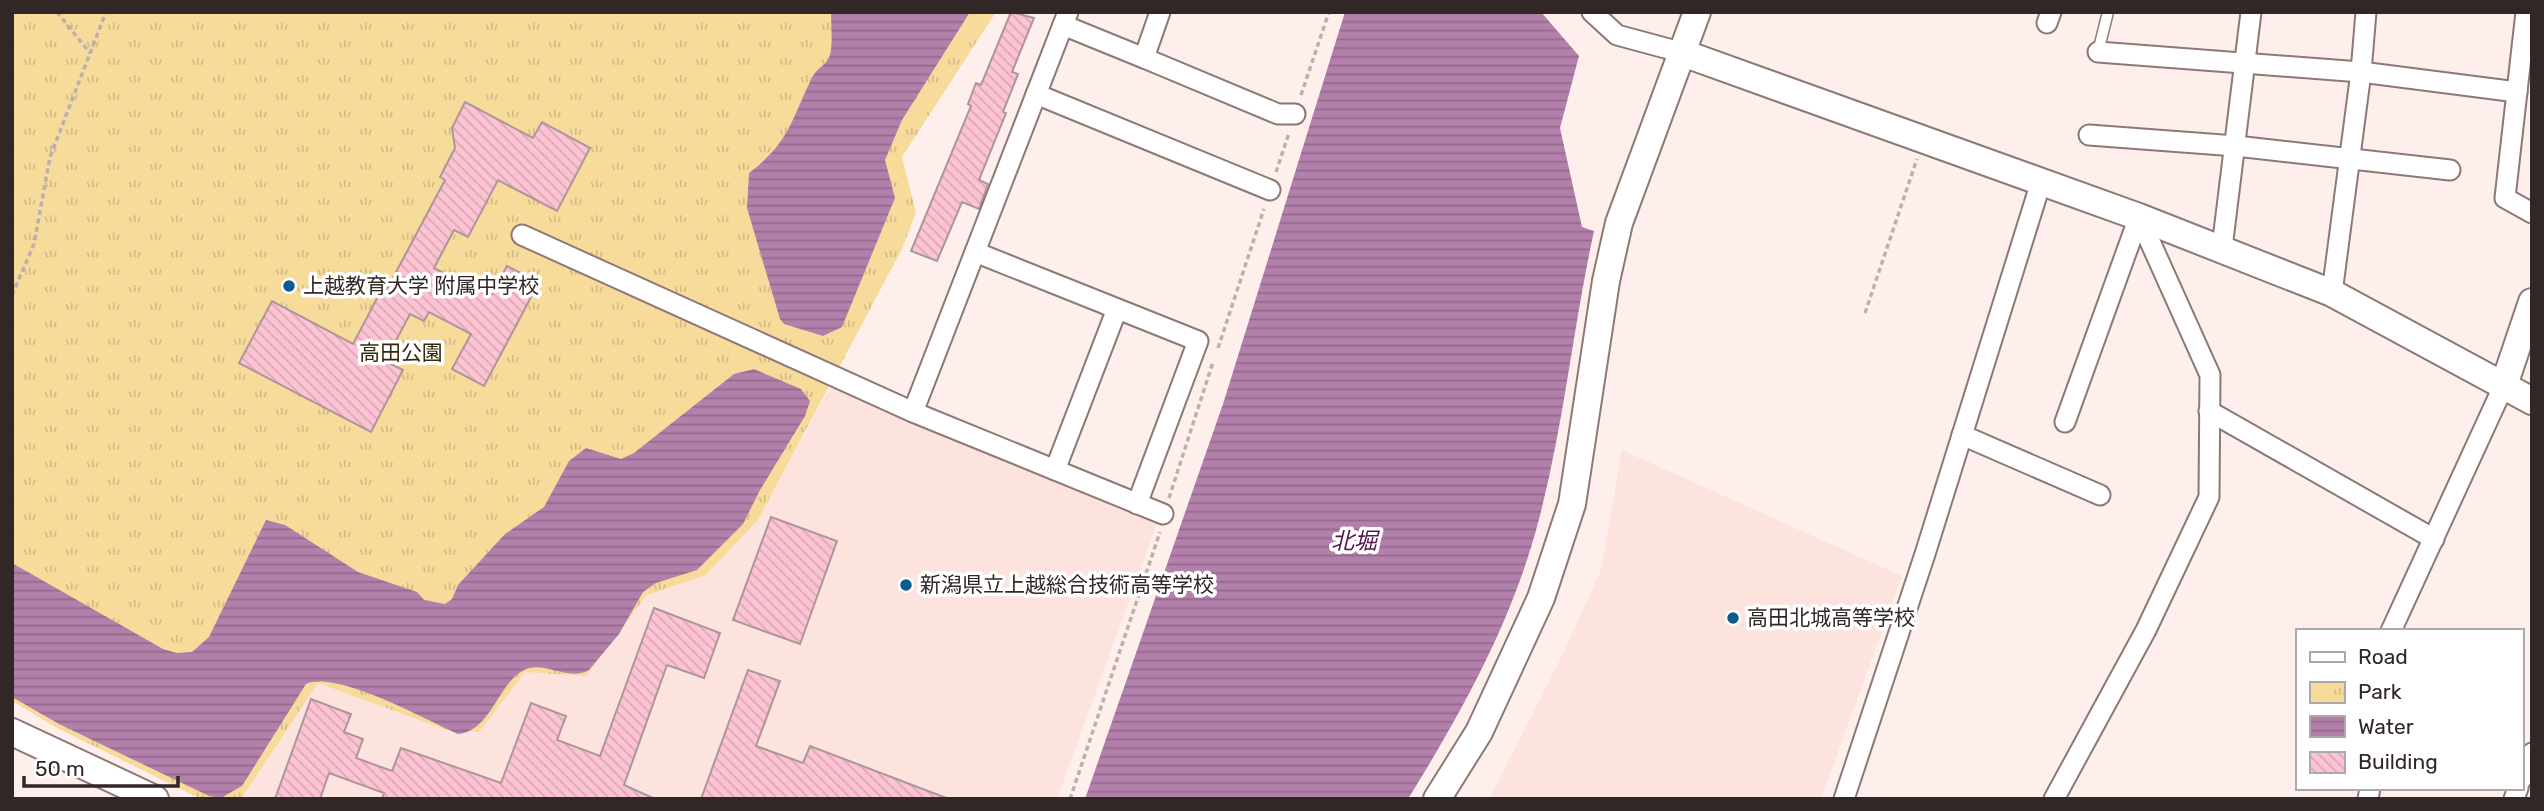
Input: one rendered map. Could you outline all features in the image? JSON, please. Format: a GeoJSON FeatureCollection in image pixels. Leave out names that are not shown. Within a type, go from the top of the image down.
{"type":"FeatureCollection","features":[{"type":"Feature","properties":{"kind":"street"},"geometry":{"type":"LineString","coordinates":[[1144,58],[1160,12]]}},
{"type":"Feature","properties":{"kind":"street"},"geometry":{"type":"LineString","coordinates":[[1592,12],[1617,35],[1680,52],[1923,139],[2222,248],[2332,293],[2532,401]]}},
{"type":"Feature","properties":{"kind":"street"},"geometry":{"type":"LineString","coordinates":[[1437,799],[1479,732],[1529,622],[1572,504],[1606,281],[1619,223],[1697,12]]}},
{"type":"Feature","properties":{"kind":"street"},"geometry":{"type":"LineString","coordinates":[[2222,248],[2252,12]]}},
{"type":"Feature","properties":{"kind":"street"},"geometry":{"type":"LineString","coordinates":[[2332,293],[2361,72],[2366,12]]}},
{"type":"Feature","properties":{"kind":"street"},"geometry":{"type":"LineString","coordinates":[[2526,12],[2505,198],[2532,213]]}},
{"type":"Feature","properties":{"kind":"street"},"geometry":{"type":"LineString","coordinates":[[913,412],[1066,19],[1144,58],[1278,114],[1295,114]]}},
{"type":"Feature","properties":{"kind":"street"},"geometry":{"type":"LineString","coordinates":[[2098,52],[2361,72],[2517,92]]}},
{"type":"Feature","properties":{"kind":"street"},"geometry":{"type":"LineString","coordinates":[[1037,94],[1270,190]]}},
{"type":"Feature","properties":{"kind":"street"},"geometry":{"type":"LineString","coordinates":[[2089,135],[2236,146],[2450,170]]}},
{"type":"Feature","properties":{"kind":"street"},"geometry":{"type":"LineString","coordinates":[[1843,799],[2041,182]]}},
{"type":"Feature","properties":{"kind":"street"},"geometry":{"type":"LineString","coordinates":[[2054,799],[2146,630],[2209,497],[2210,375],[2139,217]]}},
{"type":"Feature","properties":{"kind":"street"},"geometry":{"type":"LineString","coordinates":[[2065,422],[2139,217]]}},
{"type":"Feature","properties":{"kind":"street"},"geometry":{"type":"LineString","coordinates":[[522,236],[913,412],[1163,514]]}},
{"type":"Feature","properties":{"kind":"street"},"geometry":{"type":"LineString","coordinates":[[975,252],[1198,341],[1137,504]]}},
{"type":"Feature","properties":{"kind":"street"},"geometry":{"type":"LineString","coordinates":[[2391,629],[2504,385],[2532,302]]}},
{"type":"Feature","properties":{"kind":"street"},"geometry":{"type":"LineString","coordinates":[[1055,470],[1117,309]]}},
{"type":"Feature","properties":{"kind":"street"},"geometry":{"type":"LineString","coordinates":[[2209,411],[2434,539]]}},
{"type":"Feature","properties":{"kind":"street"},"geometry":{"type":"LineString","coordinates":[[1962,435],[2100,495]]}},
{"type":"Feature","properties":{"kind":"street"},"geometry":{"type":"LineString","coordinates":[[12,732],[155,799]]}},
{"type":"Feature","properties":{"kind":"street"},"geometry":{"type":"LineString","coordinates":[[2523,775],[2532,753]]}},
{"type":"Feature","properties":{"kind":"lane"},"geometry":{"type":"LineString","coordinates":[[2098,52],[2108,12]]}},
{"type":"Feature","properties":{"kind":"path"},"geometry":{"type":"LineString","coordinates":[[57,12],[90,53]]}},
{"type":"Feature","properties":{"kind":"path"},"geometry":{"type":"LineString","coordinates":[[12,295],[34,244],[50,157],[106,12]]}},
{"type":"Feature","properties":{"kind":"path"},"geometry":{"type":"LineString","coordinates":[[1070,799],[1160,534],[1163,514],[1329,12]]}},
{"type":"Feature","properties":{"kind":"path"},"geometry":{"type":"LineString","coordinates":[[1865,313],[1923,139]]}},
{"type":"Feature","properties":{"kind":"shaded area","name":"新潟県立上越総合技術高等学校"},"geometry":{"type":"Polygon","coordinates":[[[831,386],[1159,518],[1057,799],[241,799],[318,683],[443,729],[525,671],[586,676],[647,595],[706,575],[758,520],[831,386]]]}},
{"type":"Feature","properties":{"kind":"shaded area","name":"高田北城高等学校"},"geometry":{"type":"Polygon","coordinates":[[[1622,450],[1902,576],[1821,799],[1489,799],[1560,660],[1601,570],[1622,450]]]}},
{"type":"Feature","properties":{"kind":"green space","name":"高田公園"},"geometry":{"type":"Polygon","coordinates":[[[12,12],[996,12],[902,157],[916,213],[902,249],[758,520],[706,575],[647,595],[586,676],[525,672],[479,732],[443,729],[318,683],[241,799],[201,799],[57,728],[12,701],[12,12]]]}},
{"type":"Feature","properties":{"kind":"water"},"geometry":{"type":"Polygon","coordinates":[[[831,12],[970,12],[902,120],[885,160],[895,198],[842,327],[823,336],[784,324],[780,319],[747,208],[749,173],[782,140],[813,76],[829,58],[831,12]]]}},
{"type":"Feature","properties":{"kind":"water","name":"北堀"},"geometry":{"type":"Polygon","coordinates":[[[1345,12],[1541,12],[1579,56],[1560,128],[1582,227],[1594,231],[1548,483],[1528,556],[1501,629],[1484,664],[1408,799],[1085,799],[1223,404],[1345,12]]]}},
{"type":"Feature","properties":{"kind":"water"},"geometry":{"type":"Polygon","coordinates":[[[754,369],[801,389],[810,401],[805,416],[760,490],[743,524],[697,570],[656,583],[643,592],[619,634],[589,670],[573,674],[539,667],[524,670],[507,685],[487,716],[469,731],[458,734],[359,690],[338,684],[306,684],[242,786],[221,798],[209,796],[59,724],[12,697],[12,563],[163,649],[177,653],[192,652],[209,637],[266,520],[285,525],[358,572],[417,592],[424,600],[445,604],[452,599],[458,585],[505,534],[544,507],[569,461],[586,448],[621,459],[634,453],[734,374],[754,369]]]}},
{"type":"Feature","properties":{"kind":"building"},"geometry":{"type":"Polygon","coordinates":[[[1011,12],[1034,18],[1012,72],[1018,74],[1003,112],[1006,113],[979,180],[988,184],[979,209],[962,202],[937,261],[911,251],[971,106],[968,104],[976,83],[981,85],[1011,12]]]}},
{"type":"Feature","properties":{"kind":"building"},"geometry":{"type":"Polygon","coordinates":[[[465,102],[533,138],[542,122],[590,148],[557,211],[498,180],[468,237],[454,230],[434,268],[490,297],[507,266],[539,282],[484,386],[452,369],[471,334],[429,312],[424,321],[410,314],[385,361],[403,370],[371,432],[239,363],[272,301],[353,344],[382,289],[386,291],[445,180],[440,177],[455,148],[452,128],[465,102]]]}},
{"type":"Feature","properties":{"kind":"building"},"geometry":{"type":"Polygon","coordinates":[[[771,517],[837,541],[800,644],[733,620],[771,517]]]}},
{"type":"Feature","properties":{"kind":"building"},"geometry":{"type":"Polygon","coordinates":[[[654,608],[720,633],[704,678],[667,665],[624,785],[655,799],[382,799],[384,793],[329,773],[320,799],[275,799],[311,699],[351,714],[344,732],[363,739],[356,758],[392,771],[401,748],[501,783],[531,703],[566,716],[557,740],[600,756],[654,608]]]}},
{"type":"Feature","properties":{"kind":"building"},"geometry":{"type":"Polygon","coordinates":[[[748,670],[780,681],[756,746],[803,763],[810,746],[949,799],[701,799],[748,670]]]}},
{"type":"Feature","properties":{"kind":"place","name":"上越教育大学 附属中学校"},"geometry":{"type":"Point","coordinates":[289,286]}},
{"type":"Feature","properties":{"kind":"place","name":"新潟県立上越総合技術高等学校"},"geometry":{"type":"Point","coordinates":[906,585]}},
{"type":"Feature","properties":{"kind":"place","name":"高田北城高等学校"},"geometry":{"type":"Point","coordinates":[1733,618]}}]}
